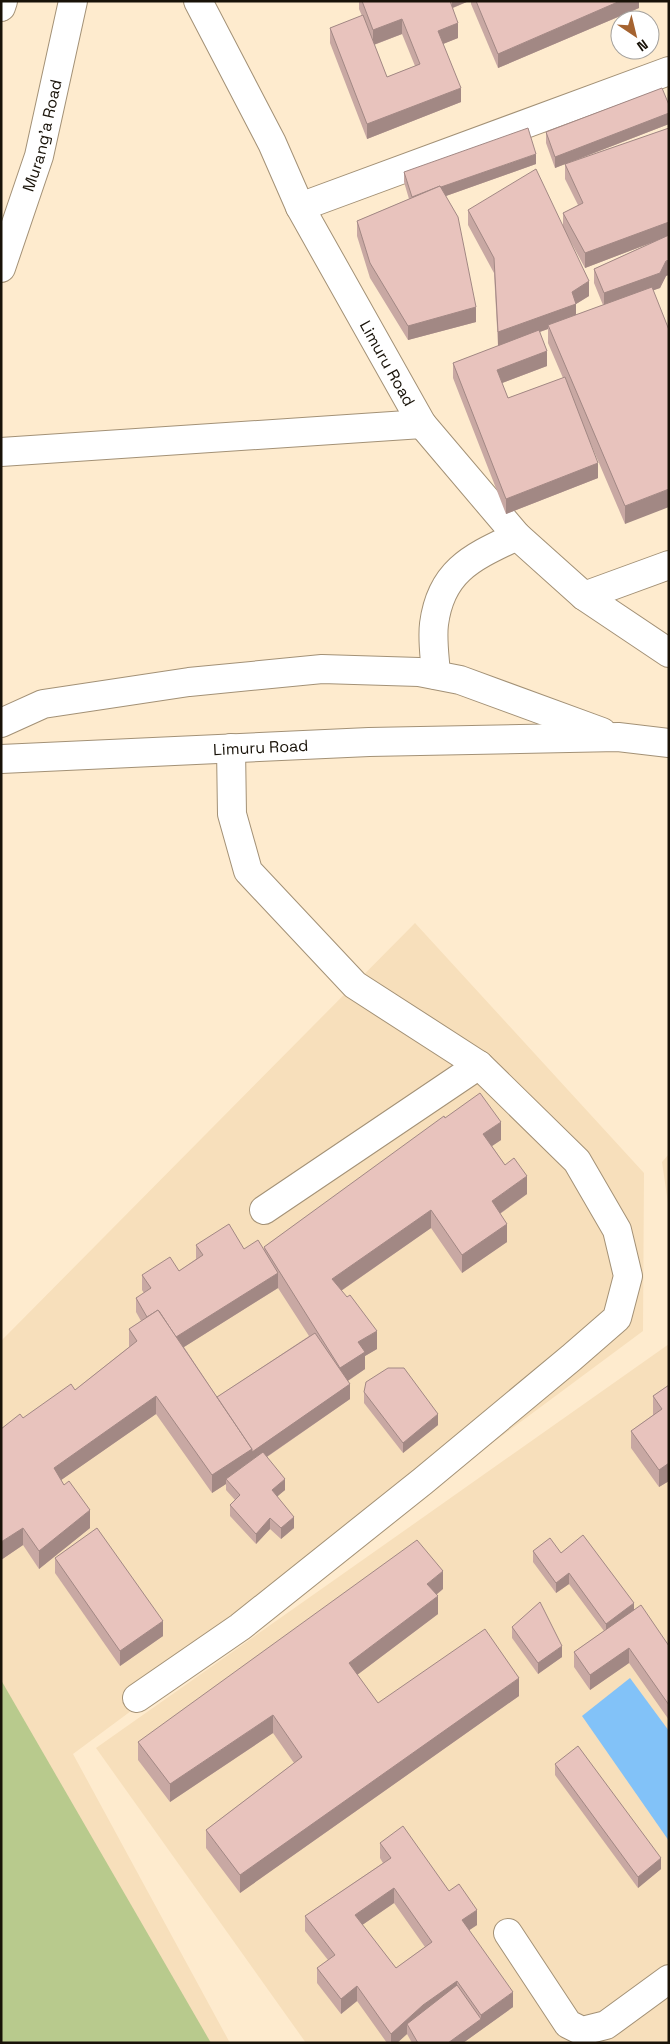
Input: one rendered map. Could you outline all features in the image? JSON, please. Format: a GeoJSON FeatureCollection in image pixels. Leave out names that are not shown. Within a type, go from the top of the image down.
{"type":"FeatureCollection","features":[{"type":"Feature","properties":{"kind":"main road"},"geometry":{"type":"LineString","coordinates":[[1,7],[3,1]]}},
{"type":"Feature","properties":{"kind":"main road","name":"Murang'a Road"},"geometry":{"type":"LineString","coordinates":[[1,268],[39,156],[73,1]]}},
{"type":"Feature","properties":{"kind":"main road","name":"Limuru Road"},"geometry":{"type":"LineString","coordinates":[[198,1],[272,143],[300,207],[422,424],[517,536],[584,596],[669,653]]}},
{"type":"Feature","properties":{"kind":"main road"},"geometry":{"type":"LineString","coordinates":[[300,207],[669,70]]}},
{"type":"Feature","properties":{"kind":"main road"},"geometry":{"type":"LineString","coordinates":[[1,452],[422,424]]}},
{"type":"Feature","properties":{"kind":"main road"},"geometry":{"type":"LineString","coordinates":[[436,675],[434,625],[439,598],[457,570],[485,551],[517,536]]}},
{"type":"Feature","properties":{"kind":"main road"},"geometry":{"type":"LineString","coordinates":[[584,596],[669,565]]}},
{"type":"Feature","properties":{"kind":"main road"},"geometry":{"type":"LineString","coordinates":[[1,723],[43,704],[189,682],[322,669],[419,672],[460,680],[618,737]]}},
{"type":"Feature","properties":{"kind":"main road","name":"Limuru Road"},"geometry":{"type":"LineString","coordinates":[[1,759],[369,742],[618,737],[669,743]]}},
{"type":"Feature","properties":{"kind":"main road"},"geometry":{"type":"LineString","coordinates":[[137,1698],[248,1621],[423,1482],[617,1318],[628,1276],[617,1230],[576,1160],[479,1065],[355,985],[248,871],[232,814],[231,748]]}},
{"type":"Feature","properties":{"kind":"main road"},"geometry":{"type":"LineString","coordinates":[[264,1210],[479,1065]]}},
{"type":"Feature","properties":{"kind":"main road"},"geometry":{"type":"LineString","coordinates":[[508,1933],[568,2024],[582,2031],[606,2025],[669,1979]]}},
{"type":"Feature","properties":{"kind":"shaded area"},"geometry":{"type":"Polygon","coordinates":[[[415,923],[644,1173],[643,1331],[73,1754],[230,2043],[1,2043],[1,1341],[415,923]]]}},
{"type":"Feature","properties":{"kind":"shaded area"},"geometry":{"type":"Polygon","coordinates":[[[669,1154],[669,1210],[662,1162],[669,1154]]]}},
{"type":"Feature","properties":{"kind":"shaded area"},"geometry":{"type":"Polygon","coordinates":[[[669,1344],[669,2043],[306,2043],[96,1748],[669,1344]]]}},
{"type":"Feature","properties":{"kind":"green space"},"geometry":{"type":"Polygon","coordinates":[[[1,1680],[211,2043],[1,2043],[1,1680]]]}},
{"type":"Feature","properties":{"kind":"water"},"geometry":{"type":"Polygon","coordinates":[[[630,1678],[669,1731],[669,1841],[582,1716],[630,1678]]]}},
{"type":"Feature","properties":{"kind":"building"},"geometry":{"type":"Polygon","coordinates":[[[362,1],[450,1],[458,23],[438,31],[461,88],[367,124],[330,28],[363,15],[387,77],[420,64],[402,19],[373,30],[362,1]]]}},
{"type":"Feature","properties":{"kind":"building"},"geometry":{"type":"Polygon","coordinates":[[[476,1],[620,1],[498,54],[476,1]]]}},
{"type":"Feature","properties":{"kind":"building"},"geometry":{"type":"Polygon","coordinates":[[[662,88],[669,105],[669,113],[555,157],[546,132],[662,88]]]}},
{"type":"Feature","properties":{"kind":"building"},"geometry":{"type":"Polygon","coordinates":[[[528,128],[536,154],[412,197],[404,172],[528,128]]]}},
{"type":"Feature","properties":{"kind":"building"},"geometry":{"type":"Polygon","coordinates":[[[669,128],[669,222],[585,253],[563,213],[583,203],[565,164],[669,128]]]}},
{"type":"Feature","properties":{"kind":"building"},"geometry":{"type":"Polygon","coordinates":[[[536,169],[589,281],[572,292],[576,304],[498,332],[494,258],[468,210],[536,169]]]}},
{"type":"Feature","properties":{"kind":"building"},"geometry":{"type":"Polygon","coordinates":[[[440,186],[458,217],[476,307],[408,326],[370,263],[357,221],[440,186]]]}},
{"type":"Feature","properties":{"kind":"building"},"geometry":{"type":"Polygon","coordinates":[[[669,235],[669,260],[666,261],[660,273],[604,293],[594,269],[669,235]]]}},
{"type":"Feature","properties":{"kind":"building"},"geometry":{"type":"Polygon","coordinates":[[[652,287],[669,330],[669,489],[625,506],[548,325],[652,287]]]}},
{"type":"Feature","properties":{"kind":"building"},"geometry":{"type":"Polygon","coordinates":[[[539,330],[547,351],[497,370],[508,398],[565,377],[598,463],[506,499],[453,363],[539,330]]]}},
{"type":"Feature","properties":{"kind":"building"},"geometry":{"type":"Polygon","coordinates":[[[480,1093],[501,1122],[483,1134],[505,1165],[514,1158],[527,1176],[492,1201],[507,1224],[462,1255],[431,1210],[332,1279],[347,1297],[350,1295],[377,1331],[358,1342],[365,1352],[340,1368],[264,1247],[444,1116],[445,1118],[480,1093]]]}},
{"type":"Feature","properties":{"kind":"building"},"geometry":{"type":"Polygon","coordinates":[[[229,1224],[244,1249],[258,1240],[278,1273],[176,1337],[158,1310],[147,1317],[136,1298],[151,1288],[142,1275],[170,1257],[179,1271],[203,1255],[196,1245],[229,1224]]]}},
{"type":"Feature","properties":{"kind":"building"},"geometry":{"type":"Polygon","coordinates":[[[158,1310],[252,1449],[212,1475],[156,1396],[54,1468],[64,1485],[69,1481],[90,1510],[39,1551],[23,1528],[1,1542],[1,1429],[20,1414],[23,1418],[71,1384],[75,1390],[137,1341],[129,1329],[158,1310]]]}},
{"type":"Feature","properties":{"kind":"building"},"geometry":{"type":"Polygon","coordinates":[[[315,1333],[350,1384],[252,1452],[252,1449],[217,1397],[315,1333]]]}},
{"type":"Feature","properties":{"kind":"building"},"geometry":{"type":"Polygon","coordinates":[[[388,1368],[404,1368],[438,1414],[403,1443],[364,1392],[366,1382],[388,1368]]]}},
{"type":"Feature","properties":{"kind":"building"},"geometry":{"type":"Polygon","coordinates":[[[669,1385],[669,1463],[659,1470],[631,1431],[662,1409],[653,1396],[669,1385]]]}},
{"type":"Feature","properties":{"kind":"building"},"geometry":{"type":"Polygon","coordinates":[[[263,1452],[285,1479],[272,1490],[294,1517],[281,1528],[270,1518],[256,1534],[230,1505],[240,1495],[226,1479],[263,1452]]]}},
{"type":"Feature","properties":{"kind":"building"},"geometry":{"type":"Polygon","coordinates":[[[97,1528],[163,1621],[120,1651],[55,1558],[97,1528]]]}},
{"type":"Feature","properties":{"kind":"building"},"geometry":{"type":"Polygon","coordinates":[[[583,1535],[634,1603],[606,1624],[569,1573],[556,1583],[533,1551],[550,1538],[561,1553],[583,1535]]]}},
{"type":"Feature","properties":{"kind":"building"},"geometry":{"type":"Polygon","coordinates":[[[417,1540],[443,1571],[427,1584],[438,1596],[349,1663],[378,1703],[485,1629],[519,1678],[240,1875],[206,1830],[302,1757],[273,1715],[170,1784],[138,1742],[417,1540]]]}},
{"type":"Feature","properties":{"kind":"building"},"geometry":{"type":"Polygon","coordinates":[[[540,1602],[562,1646],[538,1663],[512,1627],[540,1602]]]}},
{"type":"Feature","properties":{"kind":"building"},"geometry":{"type":"Polygon","coordinates":[[[641,1605],[669,1646],[669,1705],[629,1648],[590,1675],[574,1652],[641,1605]]]}},
{"type":"Feature","properties":{"kind":"building"},"geometry":{"type":"Polygon","coordinates":[[[578,1746],[661,1858],[638,1877],[555,1764],[578,1746]]]}},
{"type":"Feature","properties":{"kind":"building"},"geometry":{"type":"Polygon","coordinates":[[[403,1826],[449,1891],[459,1884],[477,1910],[462,1920],[513,1992],[481,2015],[457,1981],[423,2005],[391,2034],[357,1986],[341,1999],[317,1968],[335,1955],[305,1916],[391,1858],[380,1843],[403,1826]],[[394,1888],[355,1915],[396,1968],[432,1942],[394,1888]]]}},
{"type":"Feature","properties":{"kind":"building"},"geometry":{"type":"Polygon","coordinates":[[[457,1985],[481,2019],[448,2043],[418,2043],[407,2024],[457,1985]]]}}]}
